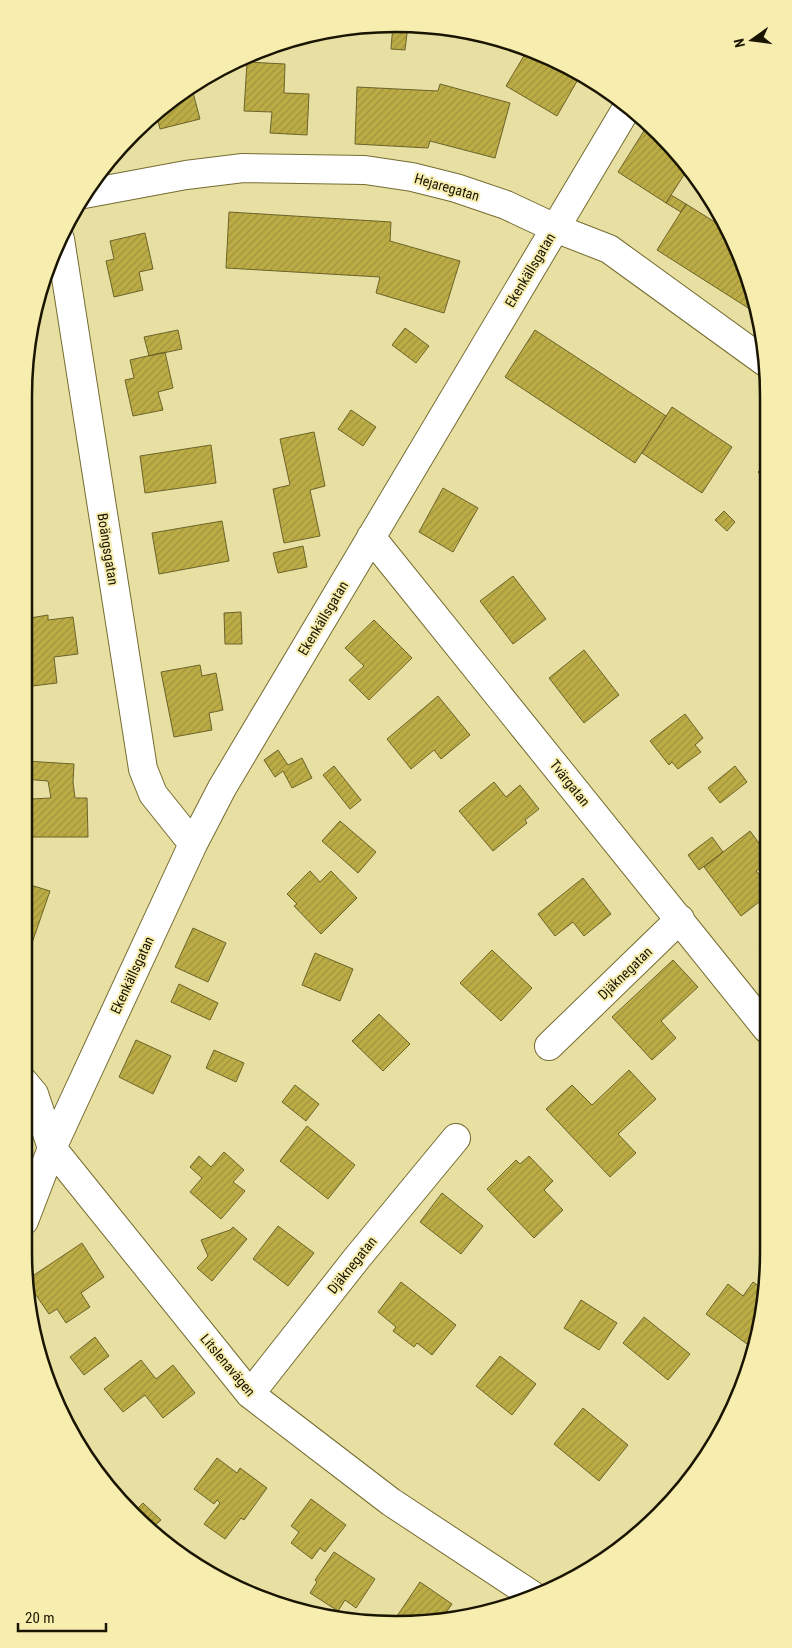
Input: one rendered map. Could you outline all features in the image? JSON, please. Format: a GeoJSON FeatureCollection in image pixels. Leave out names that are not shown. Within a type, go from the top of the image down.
{"type":"FeatureCollection","features":[{"type":"Feature","properties":{"kind":"street","name":"Ekenkällsgatan"},"geometry":{"type":"LineString","coordinates":[[32,1200],[52,1148],[193,844],[222,788],[624,113]]}},
{"type":"Feature","properties":{"kind":"street","name":"Hejaregatan"},"geometry":{"type":"LineString","coordinates":[[96,192],[186,175],[243,168],[365,170],[412,177],[456,188],[506,205],[555,228],[609,249],[757,356]]}},
{"type":"Feature","properties":{"kind":"street","name":"Boängsgatan"},"geometry":{"type":"LineString","coordinates":[[62,252],[143,769],[153,794],[193,844]]}},
{"type":"Feature","properties":{"kind":"street","name":"Tvärgatan"},"geometry":{"type":"LineString","coordinates":[[371,537],[760,1020]]}},
{"type":"Feature","properties":{"kind":"street","name":"Djäknegatan"},"geometry":{"type":"LineString","coordinates":[[549,1046],[680,920]]}},
{"type":"Feature","properties":{"kind":"street","name":"Litslenavägen"},"geometry":{"type":"LineString","coordinates":[[32,1092],[52,1148],[250,1394],[391,1502],[526,1591]]}},
{"type":"Feature","properties":{"kind":"street","name":"Djäknegatan"},"geometry":{"type":"LineString","coordinates":[[250,1394],[357,1258],[456,1138]]}},
{"type":"Feature","properties":{"kind":"building"},"geometry":{"type":"Polygon","coordinates":[[[392,32],[407,32],[405,50],[391,49],[392,32]]]}},
{"type":"Feature","properties":{"kind":"building"},"geometry":{"type":"Polygon","coordinates":[[[524,56],[577,81],[557,116],[506,86],[524,56]]]}},
{"type":"Feature","properties":{"kind":"building"},"geometry":{"type":"Polygon","coordinates":[[[252,62],[285,64],[284,93],[309,94],[307,135],[270,133],[272,112],[244,111],[247,65],[252,62]]]}},
{"type":"Feature","properties":{"kind":"building"},"geometry":{"type":"Polygon","coordinates":[[[440,84],[510,103],[495,158],[430,141],[428,148],[355,144],[357,87],[438,91],[440,84]]]}},
{"type":"Feature","properties":{"kind":"building"},"geometry":{"type":"Polygon","coordinates":[[[193,94],[200,119],[160,129],[158,121],[193,94]]]}},
{"type":"Feature","properties":{"kind":"building"},"geometry":{"type":"Polygon","coordinates":[[[644,131],[669,156],[684,175],[666,203],[618,172],[644,131]]]}},
{"type":"Feature","properties":{"kind":"building"},"geometry":{"type":"Polygon","coordinates":[[[671,195],[686,204],[681,212],[666,203],[671,195]]]}},
{"type":"Feature","properties":{"kind":"building"},"geometry":{"type":"Polygon","coordinates":[[[686,204],[715,222],[732,257],[749,308],[657,250],[686,204]]]}},
{"type":"Feature","properties":{"kind":"building"},"geometry":{"type":"Polygon","coordinates":[[[229,212],[391,222],[390,241],[460,261],[444,313],[376,293],[380,277],[226,268],[229,212]]]}},
{"type":"Feature","properties":{"kind":"building"},"geometry":{"type":"Polygon","coordinates":[[[145,233],[153,269],[139,272],[143,290],[114,297],[106,261],[114,259],[110,241],[145,233]]]}},
{"type":"Feature","properties":{"kind":"building"},"geometry":{"type":"Polygon","coordinates":[[[405,328],[429,346],[416,363],[392,345],[405,328]]]}},
{"type":"Feature","properties":{"kind":"building"},"geometry":{"type":"Polygon","coordinates":[[[178,330],[182,349],[149,356],[144,337],[178,330]]]}},
{"type":"Feature","properties":{"kind":"building"},"geometry":{"type":"Polygon","coordinates":[[[535,330],[666,416],[635,463],[505,377],[535,330]]]}},
{"type":"Feature","properties":{"kind":"building"},"geometry":{"type":"Polygon","coordinates":[[[165,352],[173,388],[158,392],[163,410],[133,416],[125,380],[134,378],[130,360],[165,352]]]}},
{"type":"Feature","properties":{"kind":"building"},"geometry":{"type":"Polygon","coordinates":[[[672,407],[732,447],[702,493],[642,453],[672,407]]]}},
{"type":"Feature","properties":{"kind":"building"},"geometry":{"type":"Polygon","coordinates":[[[351,410],[376,427],[363,446],[338,429],[351,410]]]}},
{"type":"Feature","properties":{"kind":"building"},"geometry":{"type":"Polygon","coordinates":[[[314,432],[325,486],[310,490],[320,536],[284,543],[273,489],[290,485],[280,439],[314,432]]]}},
{"type":"Feature","properties":{"kind":"building"},"geometry":{"type":"Polygon","coordinates":[[[211,445],[216,483],[145,493],[140,456],[211,445]]]}},
{"type":"Feature","properties":{"kind":"building"},"geometry":{"type":"Polygon","coordinates":[[[443,488],[478,508],[453,552],[419,532],[443,488]]]}},
{"type":"Feature","properties":{"kind":"building"},"geometry":{"type":"Polygon","coordinates":[[[724,511],[735,522],[727,531],[715,520],[724,511]]]}},
{"type":"Feature","properties":{"kind":"building"},"geometry":{"type":"Polygon","coordinates":[[[222,521],[229,561],[159,574],[152,533],[222,521]]]}},
{"type":"Feature","properties":{"kind":"building"},"geometry":{"type":"Polygon","coordinates":[[[303,546],[307,567],[278,573],[273,553],[303,546]]]}},
{"type":"Feature","properties":{"kind":"building"},"geometry":{"type":"Polygon","coordinates":[[[513,576],[546,619],[513,644],[480,601],[513,576]]]}},
{"type":"Feature","properties":{"kind":"building"},"geometry":{"type":"Polygon","coordinates":[[[241,612],[242,644],[225,644],[224,613],[241,612]]]}},
{"type":"Feature","properties":{"kind":"building"},"geometry":{"type":"Polygon","coordinates":[[[48,615],[48,620],[73,617],[78,654],[54,657],[57,683],[32,686],[32,618],[48,615]]]}},
{"type":"Feature","properties":{"kind":"building"},"geometry":{"type":"Polygon","coordinates":[[[374,620],[412,658],[369,700],[349,680],[364,666],[345,648],[374,620]]]}},
{"type":"Feature","properties":{"kind":"building"},"geometry":{"type":"Polygon","coordinates":[[[584,650],[619,695],[584,723],[549,678],[584,650]]]}},
{"type":"Feature","properties":{"kind":"building"},"geometry":{"type":"Polygon","coordinates":[[[200,665],[202,676],[216,673],[223,710],[209,713],[212,730],[174,737],[161,672],[200,665]]]}},
{"type":"Feature","properties":{"kind":"building"},"geometry":{"type":"Polygon","coordinates":[[[438,696],[470,735],[441,759],[434,750],[411,769],[387,739],[438,696]]]}},
{"type":"Feature","properties":{"kind":"building"},"geometry":{"type":"Polygon","coordinates":[[[685,714],[703,738],[695,745],[701,752],[678,769],[672,762],[669,765],[650,741],[685,714]]]}},
{"type":"Feature","properties":{"kind":"building"},"geometry":{"type":"Polygon","coordinates":[[[278,750],[288,765],[302,758],[312,778],[292,788],[283,771],[275,777],[264,760],[278,750]]]}},
{"type":"Feature","properties":{"kind":"building"},"geometry":{"type":"Polygon","coordinates":[[[32,761],[74,764],[73,782],[75,798],[87,798],[88,837],[32,837],[32,799],[51,798],[48,781],[32,780],[32,761]]]}},
{"type":"Feature","properties":{"kind":"building"},"geometry":{"type":"Polygon","coordinates":[[[334,766],[361,800],[350,809],[323,775],[334,766]]]}},
{"type":"Feature","properties":{"kind":"building"},"geometry":{"type":"Polygon","coordinates":[[[735,766],[747,782],[720,803],[708,788],[735,766]]]}},
{"type":"Feature","properties":{"kind":"building"},"geometry":{"type":"Polygon","coordinates":[[[494,782],[506,797],[520,785],[539,809],[525,820],[527,823],[493,851],[459,811],[494,782]]]}},
{"type":"Feature","properties":{"kind":"building"},"geometry":{"type":"Polygon","coordinates":[[[340,821],[376,852],[358,873],[322,841],[340,821]]]}},
{"type":"Feature","properties":{"kind":"building"},"geometry":{"type":"Polygon","coordinates":[[[750,831],[760,845],[760,868],[756,871],[760,876],[760,901],[741,916],[704,867],[750,831]]]}},
{"type":"Feature","properties":{"kind":"building"},"geometry":{"type":"Polygon","coordinates":[[[712,837],[723,852],[699,870],[688,855],[712,837]]]}},
{"type":"Feature","properties":{"kind":"building"},"geometry":{"type":"Polygon","coordinates":[[[310,871],[320,882],[331,871],[357,898],[321,934],[294,906],[297,904],[287,894],[310,871]]]}},
{"type":"Feature","properties":{"kind":"building"},"geometry":{"type":"Polygon","coordinates":[[[583,878],[611,914],[584,936],[573,922],[555,936],[538,914],[583,878]]]}},
{"type":"Feature","properties":{"kind":"building"},"geometry":{"type":"Polygon","coordinates":[[[32,885],[50,891],[32,943],[32,885]]]}},
{"type":"Feature","properties":{"kind":"building"},"geometry":{"type":"Polygon","coordinates":[[[193,928],[226,943],[208,982],[175,967],[193,928]]]}},
{"type":"Feature","properties":{"kind":"building"},"geometry":{"type":"Polygon","coordinates":[[[492,950],[532,988],[501,1021],[460,983],[492,950]]]}},
{"type":"Feature","properties":{"kind":"building"},"geometry":{"type":"Polygon","coordinates":[[[315,953],[353,969],[340,1001],[302,985],[315,953]]]}},
{"type":"Feature","properties":{"kind":"building"},"geometry":{"type":"Polygon","coordinates":[[[673,960],[698,987],[661,1021],[676,1038],[652,1060],[612,1017],[673,960]]]}},
{"type":"Feature","properties":{"kind":"building"},"geometry":{"type":"Polygon","coordinates":[[[179,984],[218,1003],[210,1020],[171,1002],[179,984]]]}},
{"type":"Feature","properties":{"kind":"building"},"geometry":{"type":"Polygon","coordinates":[[[379,1014],[410,1044],[383,1071],[352,1041],[379,1014]]]}},
{"type":"Feature","properties":{"kind":"building"},"geometry":{"type":"Polygon","coordinates":[[[136,1040],[171,1056],[153,1094],[119,1077],[136,1040]]]}},
{"type":"Feature","properties":{"kind":"building"},"geometry":{"type":"Polygon","coordinates":[[[214,1050],[244,1063],[236,1082],[206,1068],[214,1050]]]}},
{"type":"Feature","properties":{"kind":"building"},"geometry":{"type":"Polygon","coordinates":[[[629,1070],[656,1099],[618,1134],[636,1153],[610,1177],[546,1109],[572,1085],[592,1105],[629,1070]]]}},
{"type":"Feature","properties":{"kind":"building"},"geometry":{"type":"Polygon","coordinates":[[[295,1085],[319,1104],[306,1121],[282,1102],[295,1085]]]}},
{"type":"Feature","properties":{"kind":"building"},"geometry":{"type":"Polygon","coordinates":[[[307,1126],[355,1165],[328,1199],[280,1161],[307,1126]]]}},
{"type":"Feature","properties":{"kind":"building"},"geometry":{"type":"Polygon","coordinates":[[[224,1152],[244,1170],[233,1182],[245,1191],[221,1219],[190,1192],[202,1178],[190,1167],[199,1156],[211,1167],[224,1152]]]}},
{"type":"Feature","properties":{"kind":"building"},"geometry":{"type":"Polygon","coordinates":[[[529,1156],[553,1181],[544,1190],[563,1210],[534,1238],[487,1189],[516,1160],[520,1164],[529,1156]]]}},
{"type":"Feature","properties":{"kind":"building"},"geometry":{"type":"Polygon","coordinates":[[[442,1193],[483,1226],[461,1254],[420,1222],[442,1193]]]}},
{"type":"Feature","properties":{"kind":"building"},"geometry":{"type":"Polygon","coordinates":[[[278,1226],[314,1253],[288,1286],[253,1259],[278,1226]]]}},
{"type":"Feature","properties":{"kind":"building"},"geometry":{"type":"Polygon","coordinates":[[[233,1227],[247,1239],[212,1281],[197,1268],[208,1256],[201,1240],[230,1230],[233,1227]]]}},
{"type":"Feature","properties":{"kind":"building"},"geometry":{"type":"Polygon","coordinates":[[[82,1243],[104,1277],[81,1293],[90,1307],[66,1323],[57,1309],[49,1314],[35,1294],[33,1276],[82,1243]]]}},
{"type":"Feature","properties":{"kind":"building"},"geometry":{"type":"Polygon","coordinates":[[[401,1282],[456,1325],[432,1355],[417,1343],[414,1347],[393,1331],[396,1327],[378,1312],[401,1282]]]}},
{"type":"Feature","properties":{"kind":"building"},"geometry":{"type":"Polygon","coordinates":[[[753,1282],[758,1285],[753,1323],[747,1344],[706,1314],[728,1284],[743,1296],[753,1282]]]}},
{"type":"Feature","properties":{"kind":"building"},"geometry":{"type":"Polygon","coordinates":[[[581,1300],[617,1323],[599,1350],[564,1328],[581,1300]]]}},
{"type":"Feature","properties":{"kind":"building"},"geometry":{"type":"Polygon","coordinates":[[[644,1317],[690,1354],[668,1380],[623,1343],[644,1317]]]}},
{"type":"Feature","properties":{"kind":"building"},"geometry":{"type":"Polygon","coordinates":[[[95,1337],[109,1356],[84,1375],[70,1357],[95,1337]]]}},
{"type":"Feature","properties":{"kind":"building"},"geometry":{"type":"Polygon","coordinates":[[[500,1356],[536,1384],[512,1415],[476,1386],[500,1356]]]}},
{"type":"Feature","properties":{"kind":"building"},"geometry":{"type":"Polygon","coordinates":[[[141,1360],[156,1379],[173,1365],[195,1393],[163,1418],[145,1395],[123,1412],[104,1389],[141,1360]]]}},
{"type":"Feature","properties":{"kind":"building"},"geometry":{"type":"Polygon","coordinates":[[[583,1408],[628,1445],[599,1481],[554,1444],[583,1408]]]}},
{"type":"Feature","properties":{"kind":"building"},"geometry":{"type":"Polygon","coordinates":[[[217,1458],[237,1473],[240,1468],[267,1488],[244,1520],[241,1518],[225,1539],[204,1524],[220,1503],[217,1500],[214,1504],[194,1489],[217,1458]]]}},
{"type":"Feature","properties":{"kind":"building"},"geometry":{"type":"Polygon","coordinates":[[[311,1499],[346,1525],[325,1552],[320,1548],[312,1559],[291,1543],[299,1532],[291,1526],[311,1499]]]}},
{"type":"Feature","properties":{"kind":"building"},"geometry":{"type":"Polygon","coordinates":[[[143,1503],[161,1520],[156,1525],[138,1508],[143,1503]]]}},
{"type":"Feature","properties":{"kind":"building"},"geometry":{"type":"Polygon","coordinates":[[[334,1552],[375,1579],[356,1608],[345,1600],[338,1611],[310,1593],[317,1582],[315,1580],[334,1552]]]}},
{"type":"Feature","properties":{"kind":"building"},"geometry":{"type":"Polygon","coordinates":[[[420,1582],[452,1604],[447,1612],[397,1616],[420,1582]]]}}]}
